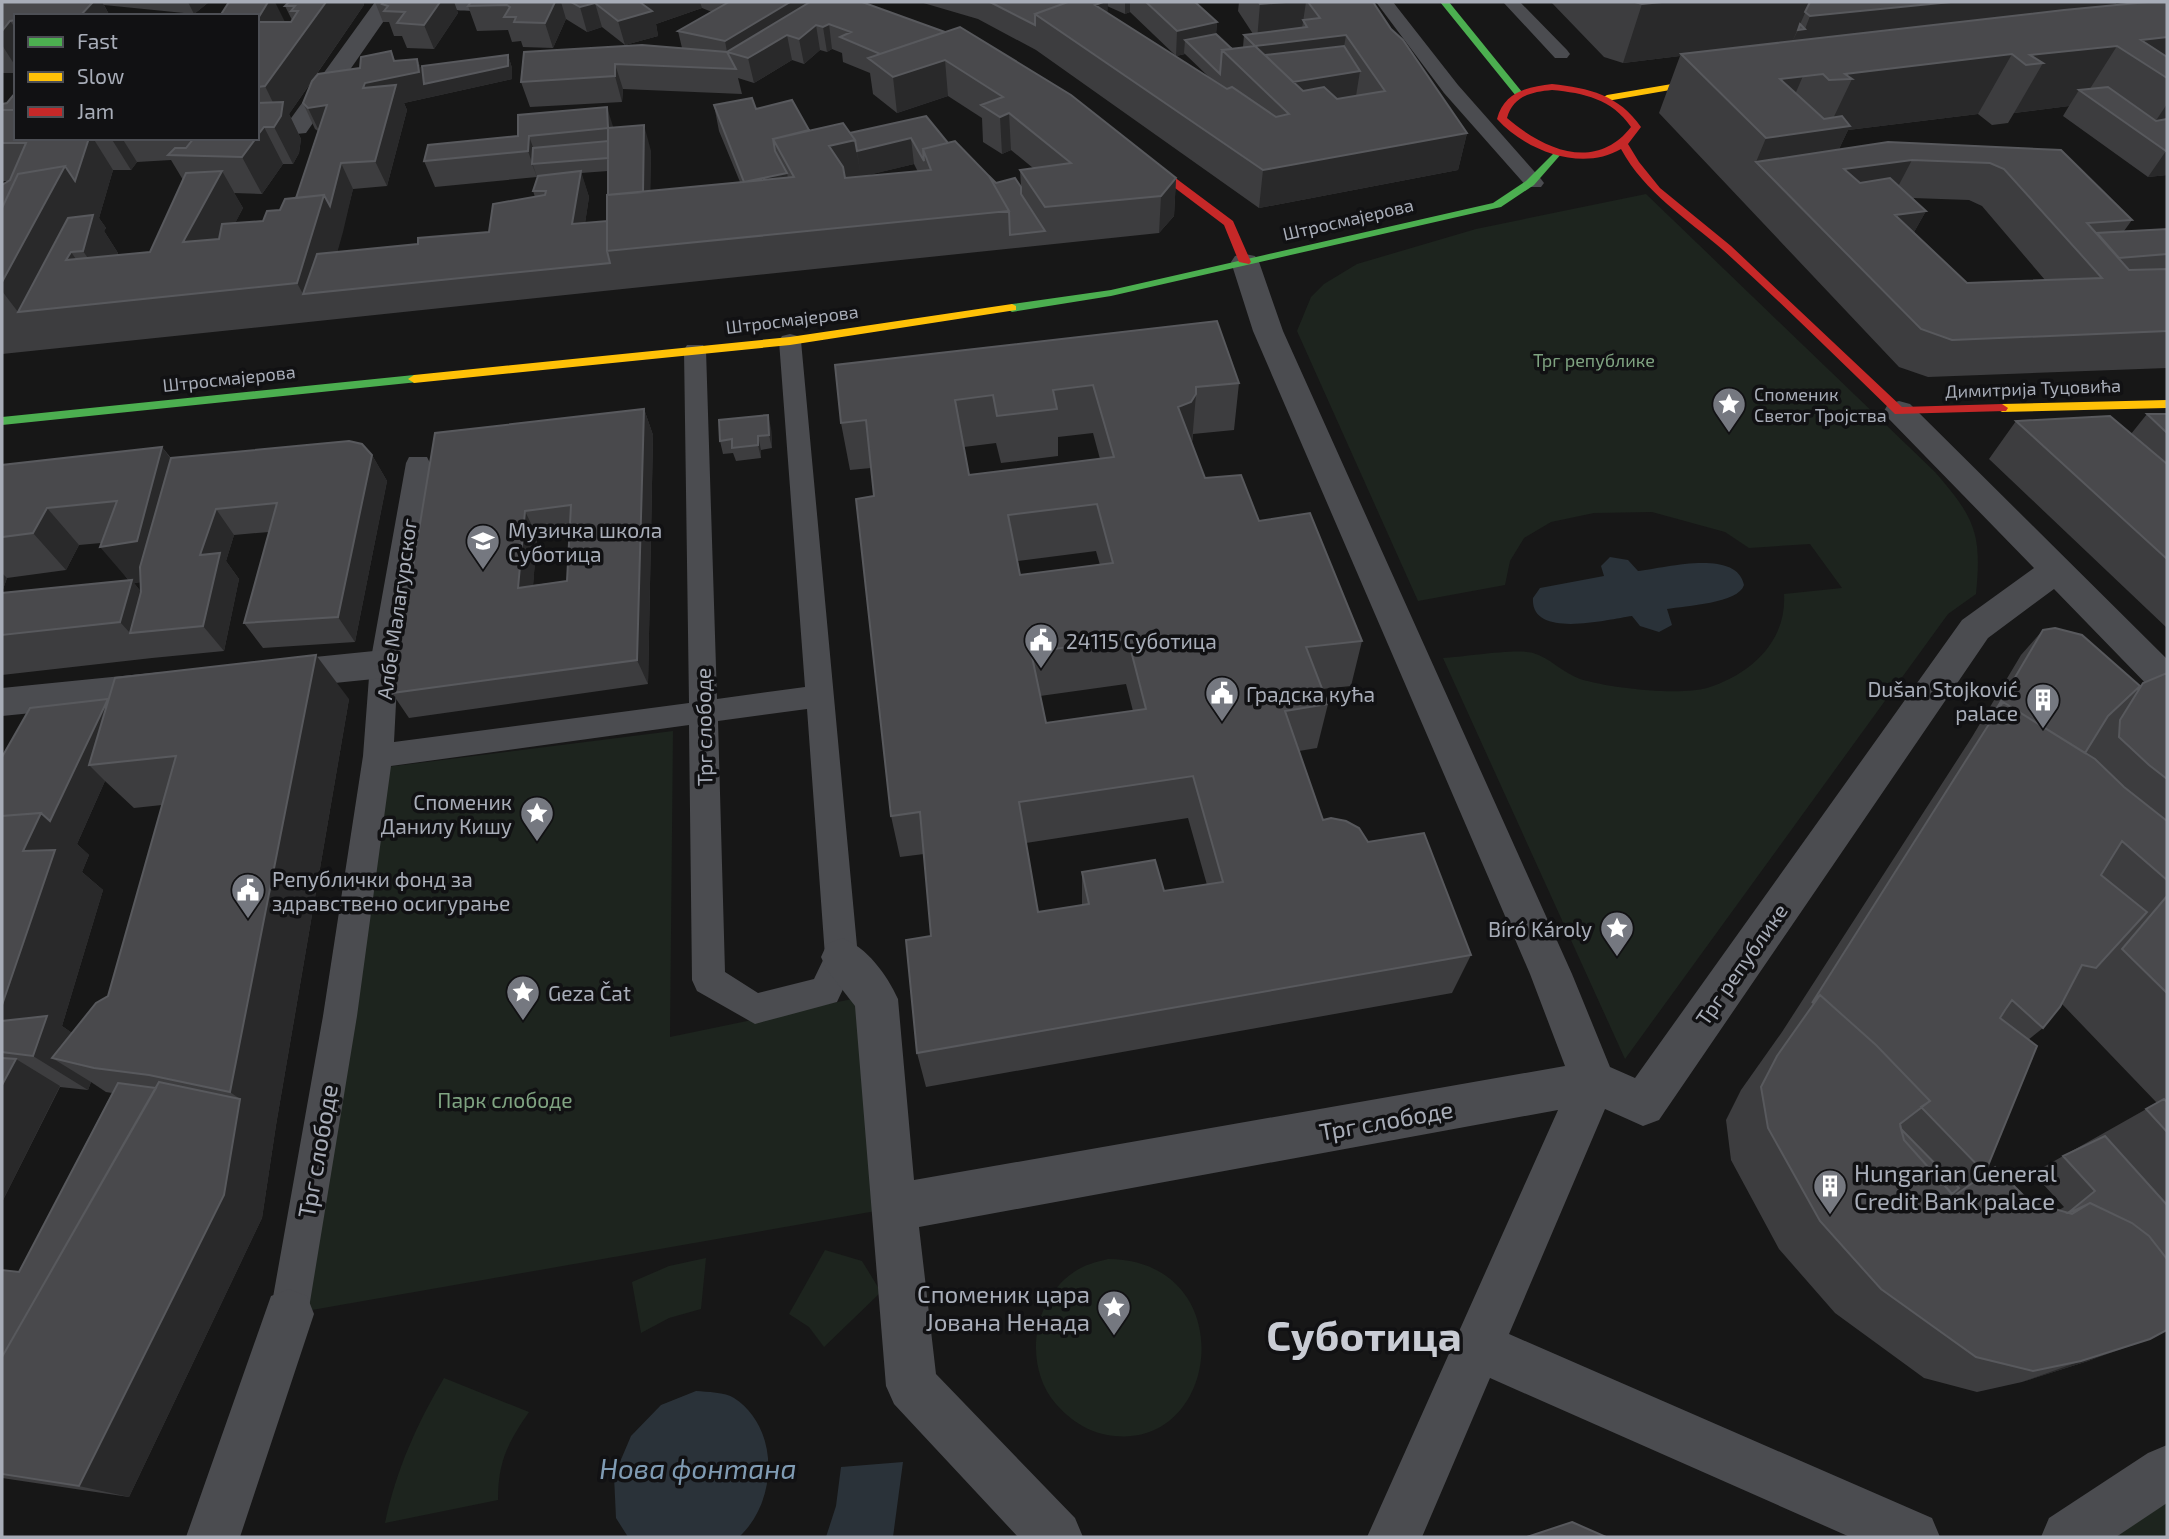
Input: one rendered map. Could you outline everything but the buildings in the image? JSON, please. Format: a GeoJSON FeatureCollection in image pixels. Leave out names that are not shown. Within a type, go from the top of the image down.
{"type":"FeatureCollection","features":[{"type":"Feature","properties":{"kind":"street"},"geometry":{"type":"LineString","coordinates":[[259,131],[297,128],[386,2]]}},
{"type":"Feature","properties":{"kind":"street"},"geometry":{"type":"LineString","coordinates":[[438,2],[516,2]]}},
{"type":"Feature","properties":{"kind":"street"},"geometry":{"type":"LineString","coordinates":[[1444,2],[1519,94]]}},
{"type":"Feature","properties":{"kind":"street"},"geometry":{"type":"LineString","coordinates":[[1607,98],[1736,77]]}},
{"type":"Feature","properties":{"kind":"street"},"geometry":{"type":"LineString","coordinates":[[1552,87],[1580,90],[1607,98],[1622,107],[1636,127],[1634,137],[1625,146],[1596,155],[1557,153],[1521,139],[1502,120],[1502,110],[1508,101],[1519,94],[1552,87]]}},
{"type":"Feature","properties":{"kind":"street"},"geometry":{"type":"LineString","coordinates":[[1124,144],[1229,223],[1268,331],[1551,974],[1594,1082],[1394,1537]]}},
{"type":"Feature","properties":{"kind":"street"},"geometry":{"type":"LineString","coordinates":[[1625,146],[1635,169],[1656,192],[1711,232],[1899,411],[2167,682]]}},
{"type":"Feature","properties":{"kind":"street","name":"Штросмајерова"},"geometry":{"type":"LineString","coordinates":[[2,421],[790,341],[1111,293],[1497,205],[1518,195],[1534,183],[1557,153]]}},
{"type":"Feature","properties":{"kind":"street","name":"Димитрија Туцовића"},"geometry":{"type":"LineString","coordinates":[[1899,411],[2167,404]]}},
{"type":"Feature","properties":{"kind":"street","name":"Трг републике"},"geometry":{"type":"LineString","coordinates":[[1594,1082],[1643,1104],[1975,629],[2033,589],[2055,569]]}},
{"type":"Feature","properties":{"kind":"street"},"geometry":{"type":"LineString","coordinates":[[236,679],[384,664]]}},
{"type":"Feature","properties":{"kind":"street"},"geometry":{"type":"LineString","coordinates":[[2,702],[195,683]]}},
{"type":"Feature","properties":{"kind":"street"},"geometry":{"type":"LineString","coordinates":[[842,957],[876,999],[893,1209],[912,1386],[1056,1537]]}},
{"type":"Feature","properties":{"kind":"street","name":"Трг слободе"},"geometry":{"type":"LineString","coordinates":[[893,1209],[1594,1082]]}},
{"type":"Feature","properties":{"kind":"street","name":"Трг слободе"},"geometry":{"type":"LineString","coordinates":[[213,1537],[289,1314]]}},
{"type":"Feature","properties":{"kind":"street"},"geometry":{"type":"LineString","coordinates":[[1479,1347],[1913,1537]]}},
{"type":"Feature","properties":{"kind":"street"},"geometry":{"type":"LineString","coordinates":[[2068,1537],[2167,1472]]}},
{"type":"Feature","properties":{"kind":"lane"},"geometry":{"type":"LineString","coordinates":[[1384,2],[1451,89],[1534,183]]}},
{"type":"Feature","properties":{"kind":"lane"},"geometry":{"type":"LineString","coordinates":[[1511,2],[1561,54]]}},
{"type":"Feature","properties":{"kind":"lane"},"geometry":{"type":"LineString","coordinates":[[790,341],[842,957]]}},
{"type":"Feature","properties":{"kind":"lane","name":"Трг слободе"},"geometry":{"type":"LineString","coordinates":[[695,350],[709,980],[755,1009],[825,991],[842,957]]}},
{"type":"Feature","properties":{"kind":"lane","name":"Албе Малагурског"},"geometry":{"type":"LineString","coordinates":[[378,755],[384,664],[418,463]]}},
{"type":"Feature","properties":{"kind":"lane"},"geometry":{"type":"LineString","coordinates":[[378,755],[822,696]]}},
{"type":"Feature","properties":{"kind":"lane","name":"Трг слободе"},"geometry":{"type":"LineString","coordinates":[[289,1314],[340,1016],[378,755]]}},
{"type":"Feature","properties":{"kind":"green space","name":"Трг републике"},"geometry":{"type":"Polygon","coordinates":[[[1646,194],[1935,472],[1959,502],[1973,527],[1978,573],[1976,594],[1948,614],[1625,1059],[1443,658],[1526,652],[1545,658],[1580,679],[1593,682],[1644,690],[1679,691],[1707,688],[1738,675],[1763,654],[1779,627],[1784,594],[1842,588],[1810,544],[1749,548],[1725,532],[1652,512],[1594,513],[1551,522],[1524,538],[1510,561],[1505,585],[1418,601],[1297,331],[1311,297],[1324,284],[1357,264],[1476,229],[1646,194]]]}},
{"type":"Feature","properties":{"kind":"green space","name":"Парк слободе"},"geometry":{"type":"Polygon","coordinates":[[[673,731],[670,1037],[876,994],[893,1208],[289,1314],[387,767],[673,731]]]}},
{"type":"Feature","properties":{"kind":"green space"},"geometry":{"type":"Polygon","coordinates":[[[825,1250],[862,1261],[881,1292],[824,1347],[809,1327],[789,1314],[825,1250]]]}},
{"type":"Feature","properties":{"kind":"green space"},"geometry":{"type":"Polygon","coordinates":[[[706,1258],[701,1309],[669,1318],[641,1333],[632,1282],[669,1266],[706,1258]]]}},
{"type":"Feature","properties":{"kind":"green space"},"geometry":{"type":"Polygon","coordinates":[[[1108,1259],[1151,1267],[1180,1289],[1197,1318],[1202,1352],[1195,1385],[1178,1413],[1151,1432],[1115,1436],[1082,1426],[1056,1404],[1039,1371],[1037,1334],[1049,1299],[1060,1284],[1074,1272],[1108,1259]]]}},
{"type":"Feature","properties":{"kind":"green space"},"geometry":{"type":"Polygon","coordinates":[[[444,1378],[529,1412],[505,1454],[498,1500],[385,1523],[408,1448],[444,1378]]]}},
{"type":"Feature","properties":{"kind":"green space"},"geometry":{"type":"Polygon","coordinates":[[[2167,1496],[2167,1537],[2102,1537],[2167,1496]]]}},
{"type":"Feature","properties":{"kind":"water"},"geometry":{"type":"Polygon","coordinates":[[[1610,557],[1628,560],[1638,571],[1681,564],[1714,564],[1728,567],[1739,574],[1744,585],[1740,591],[1722,600],[1667,609],[1672,625],[1659,632],[1640,626],[1632,616],[1573,624],[1544,619],[1535,611],[1533,598],[1540,588],[1604,576],[1601,566],[1610,557]]]}},
{"type":"Feature","properties":{"kind":"water","name":"Нова фонтана"},"geometry":{"type":"Polygon","coordinates":[[[696,1391],[721,1393],[734,1398],[749,1411],[760,1427],[768,1465],[767,1485],[761,1504],[752,1522],[739,1537],[628,1537],[616,1518],[614,1476],[631,1436],[661,1405],[696,1391]]]}},
{"type":"Feature","properties":{"kind":"water"},"geometry":{"type":"Polygon","coordinates":[[[903,1462],[893,1537],[826,1537],[836,1506],[841,1467],[903,1462]]]}},
{"type":"Feature","properties":{"kind":"traffic: fast"},"geometry":{"type":"LineString","coordinates":[[1444,2],[1519,94]]}},
{"type":"Feature","properties":{"kind":"traffic: fast"},"geometry":{"type":"LineString","coordinates":[[1012,308],[1111,293],[1497,205],[1530,183],[1557,153]]}},
{"type":"Feature","properties":{"kind":"traffic: fast"},"geometry":{"type":"LineString","coordinates":[[2,421],[414,379]]}},
{"type":"Feature","properties":{"kind":"traffic: slow"},"geometry":{"type":"LineString","coordinates":[[1607,98],[1719,79]]}},
{"type":"Feature","properties":{"kind":"traffic: slow"},"geometry":{"type":"LineString","coordinates":[[414,379],[790,341],[1012,308]]}},
{"type":"Feature","properties":{"kind":"traffic: slow"},"geometry":{"type":"LineString","coordinates":[[2002,408],[2167,404]]}},
{"type":"Feature","properties":{"kind":"traffic: jam"},"geometry":{"type":"LineString","coordinates":[[1552,87],[1600,96],[1620,108],[1636,127],[1624,143],[1608,152],[1590,156],[1571,155],[1533,142],[1502,119],[1508,103],[1520,94],[1552,87]]}},
{"type":"Feature","properties":{"kind":"traffic: jam"},"geometry":{"type":"LineString","coordinates":[[1625,146],[1644,177],[1657,190],[1727,248],[1899,411],[2002,408]]}},
{"type":"Feature","properties":{"kind":"traffic: jam"},"geometry":{"type":"LineString","coordinates":[[1134,152],[1229,223],[1245,262]]}},
{"type":"Feature","properties":{"kind":"place","name":"Споменик Светог Тројства"},"geometry":{"type":"Point","coordinates":[1729,434]}},
{"type":"Feature","properties":{"kind":"place","name":"Музичка школа Суботица"},"geometry":{"type":"Point","coordinates":[483,571]}},
{"type":"Feature","properties":{"kind":"place","name":"24115 Суботица"},"geometry":{"type":"Point","coordinates":[1041,670]}},
{"type":"Feature","properties":{"kind":"place","name":"Градска кућа"},"geometry":{"type":"Point","coordinates":[1222,723]}},
{"type":"Feature","properties":{"kind":"place","name":"Dušan Stojković palace"},"geometry":{"type":"Point","coordinates":[2043,730]}},
{"type":"Feature","properties":{"kind":"place","name":"Споменик Данилу Кишу"},"geometry":{"type":"Point","coordinates":[537,843]}},
{"type":"Feature","properties":{"kind":"place","name":"Републички фонд за здравствено осигурање"},"geometry":{"type":"Point","coordinates":[248,920]}},
{"type":"Feature","properties":{"kind":"place","name":"Bíró Károly"},"geometry":{"type":"Point","coordinates":[1617,958]}},
{"type":"Feature","properties":{"kind":"place","name":"Geza Čat"},"geometry":{"type":"Point","coordinates":[523,1022]}},
{"type":"Feature","properties":{"kind":"place","name":"Hungarian General Credit Bank palace"},"geometry":{"type":"Point","coordinates":[1830,1216]}},
{"type":"Feature","properties":{"kind":"place","name":"Споменик цара Јована Ненада"},"geometry":{"type":"Point","coordinates":[1114,1337]}},
{"type":"Feature","properties":{"kind":"district","name":"Суботица"},"geometry":{"type":"Point","coordinates":[1364,1334]}}]}
